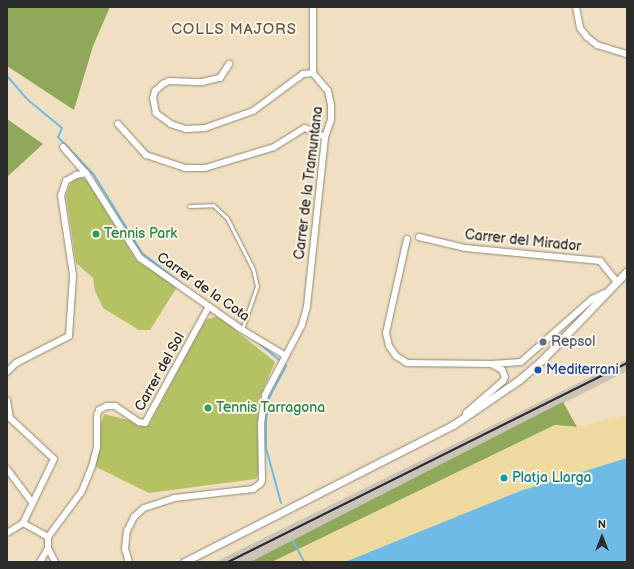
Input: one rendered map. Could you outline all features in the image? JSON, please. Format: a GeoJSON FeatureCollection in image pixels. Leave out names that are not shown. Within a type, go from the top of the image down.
{"type":"FeatureCollection","features":[{"type":"Feature","properties":{"kind":"street"},"geometry":{"type":"LineString","coordinates":[[229,64],[220,78],[202,82],[169,81],[163,84],[155,91],[153,98],[156,112],[171,124],[186,129],[218,125],[253,111],[295,79],[313,73],[313,7]]}},
{"type":"Feature","properties":{"kind":"street"},"geometry":{"type":"LineString","coordinates":[[576,7],[580,28],[587,37],[597,44],[627,54]]}},
{"type":"Feature","properties":{"kind":"street","name":"Carrer de la Tramuntana"},"geometry":{"type":"LineString","coordinates":[[129,562],[125,549],[127,532],[134,518],[144,508],[174,498],[253,489],[262,480],[262,412],[269,386],[302,326],[307,306],[325,137],[331,120],[330,98],[324,83],[313,73]]}},
{"type":"Feature","properties":{"kind":"street"},"geometry":{"type":"LineString","coordinates":[[118,124],[146,155],[185,168],[205,168],[274,147],[305,128],[325,137]]}},
{"type":"Feature","properties":{"kind":"street","name":"Carrer de la Cota"},"geometry":{"type":"LineString","coordinates":[[63,147],[86,173],[140,258],[285,358]]}},
{"type":"Feature","properties":{"kind":"street"},"geometry":{"type":"LineString","coordinates":[[7,372],[16,363],[69,336],[73,275],[61,196],[66,181],[76,175],[86,173]]}},
{"type":"Feature","properties":{"kind":"street","name":"Carrer del Mirador"},"geometry":{"type":"LineString","coordinates":[[419,237],[465,248],[600,261],[616,281]]}},
{"type":"Feature","properties":{"kind":"street"},"geometry":{"type":"LineString","coordinates":[[407,239],[386,333],[389,346],[396,356],[407,363],[492,364],[521,362],[592,299],[605,293]]}},
{"type":"Feature","properties":{"kind":"street"},"geometry":{"type":"LineString","coordinates":[[184,562],[424,442],[460,421],[519,380],[544,358],[627,271]]}},
{"type":"Feature","properties":{"kind":"street","name":"Carrer del Sol"},"geometry":{"type":"LineString","coordinates":[[48,537],[82,491],[90,472],[97,447],[96,415],[99,410],[107,406],[115,406],[139,422],[145,423],[209,306]]}},
{"type":"Feature","properties":{"kind":"street"},"geometry":{"type":"LineString","coordinates":[[460,421],[503,381],[505,377],[502,370],[492,364]]}},
{"type":"Feature","properties":{"kind":"street"},"geometry":{"type":"LineString","coordinates":[[7,400],[10,418],[54,460],[23,523],[7,533]]}},
{"type":"Feature","properties":{"kind":"street"},"geometry":{"type":"LineString","coordinates":[[7,468],[32,502]]}},
{"type":"Feature","properties":{"kind":"street"},"geometry":{"type":"LineString","coordinates":[[23,523],[48,537],[48,548],[55,562]]}},
{"type":"Feature","properties":{"kind":"street"},"geometry":{"type":"LineString","coordinates":[[40,562],[48,548]]}},
{"type":"Feature","properties":{"kind":"lane"},"geometry":{"type":"LineString","coordinates":[[189,206],[213,205],[222,214],[253,269],[257,286],[241,329]]}},
{"type":"Feature","properties":{"kind":"shaded area"},"geometry":{"type":"Polygon","coordinates":[[[627,359],[627,371],[250,562],[215,562],[627,359]]]}},
{"type":"Feature","properties":{"kind":"green space"},"geometry":{"type":"Polygon","coordinates":[[[7,7],[110,7],[93,46],[74,110],[7,66],[7,7]]]}},
{"type":"Feature","properties":{"kind":"green space"},"geometry":{"type":"Polygon","coordinates":[[[7,119],[43,144],[7,177],[7,119]]]}},
{"type":"Feature","properties":{"kind":"green space","name":"Tennis Park"},"geometry":{"type":"Polygon","coordinates":[[[76,178],[83,178],[88,182],[136,260],[177,287],[150,330],[139,330],[103,308],[95,291],[93,278],[76,263],[66,195],[72,180],[76,178]]]}},
{"type":"Feature","properties":{"kind":"green space","name":"Tennis Tarragona"},"geometry":{"type":"Polygon","coordinates":[[[218,316],[275,362],[258,402],[260,471],[256,479],[149,493],[96,467],[101,424],[104,414],[149,425],[205,320],[218,316]]]}},
{"type":"Feature","properties":{"kind":"green space"},"geometry":{"type":"Polygon","coordinates":[[[563,402],[577,427],[555,425],[272,562],[250,562],[563,402]]]}},
{"type":"Feature","properties":{"kind":"sand","name":"Platja Llarga"},"geometry":{"type":"Polygon","coordinates":[[[627,415],[627,458],[520,491],[345,562],[272,562],[555,425],[577,427],[627,415]]]}},
{"type":"Feature","properties":{"kind":"water"},"geometry":{"type":"Polygon","coordinates":[[[627,458],[627,562],[345,562],[520,491],[627,458]]]}},
{"type":"Feature","properties":{"kind":"waterway"},"geometry":{"type":"LineString","coordinates":[[7,76],[28,100],[62,128],[58,137],[94,175],[142,253],[182,284]]}},
{"type":"Feature","properties":{"kind":"waterway"},"geometry":{"type":"LineString","coordinates":[[260,344],[286,366],[269,398],[266,420],[266,448],[281,503]]}},
{"type":"Feature","properties":{"kind":"waterway"},"geometry":{"type":"LineString","coordinates":[[293,541],[304,562]]}},
{"type":"Feature","properties":{"kind":"railway"},"geometry":{"type":"LineString","coordinates":[[228,562],[627,363]]}},
{"type":"Feature","properties":{"kind":"place","name":"Tennis Park"},"geometry":{"type":"Point","coordinates":[96,234]}},
{"type":"Feature","properties":{"kind":"place","name":"Repsol"},"geometry":{"type":"Point","coordinates":[543,342]}},
{"type":"Feature","properties":{"kind":"place","name":"Mediterrani"},"geometry":{"type":"Point","coordinates":[538,370]}},
{"type":"Feature","properties":{"kind":"place","name":"Tennis Tarragona"},"geometry":{"type":"Point","coordinates":[208,408]}},
{"type":"Feature","properties":{"kind":"place","name":"Platja Llarga"},"geometry":{"type":"Point","coordinates":[504,478]}},
{"type":"Feature","properties":{"kind":"district","name":"COLLS MAJORS"},"geometry":{"type":"Point","coordinates":[234,30]}}]}
